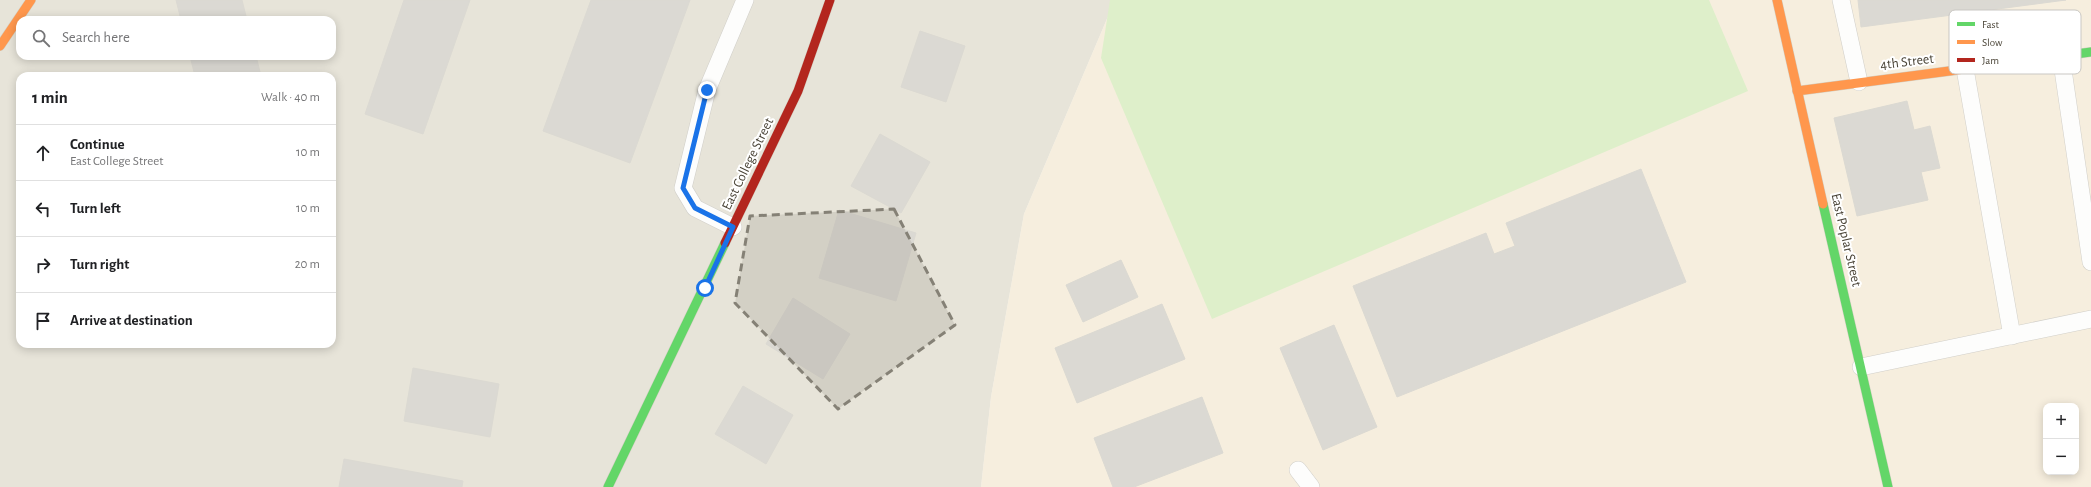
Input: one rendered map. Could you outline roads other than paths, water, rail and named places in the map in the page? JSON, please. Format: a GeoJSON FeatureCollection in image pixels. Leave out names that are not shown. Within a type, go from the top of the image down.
{"type":"FeatureCollection","features":[{"type":"Feature","properties":{"kind":"street"},"geometry":{"type":"LineString","coordinates":[[20,16],[31,0]]}},
{"type":"Feature","properties":{"kind":"street","name":"East College Street"},"geometry":{"type":"LineString","coordinates":[[608,487],[798,91],[830,0]]}},
{"type":"Feature","properties":{"kind":"street","name":"East Poplar Street"},"geometry":{"type":"LineString","coordinates":[[1777,0],[1888,487]]}},
{"type":"Feature","properties":{"kind":"street"},"geometry":{"type":"LineString","coordinates":[[0,46],[16,22]]}},
{"type":"Feature","properties":{"kind":"street","name":"4th Street"},"geometry":{"type":"LineString","coordinates":[[2081,53],[2091,52]]}},
{"type":"Feature","properties":{"kind":"street","name":"4th Street"},"geometry":{"type":"LineString","coordinates":[[1797,91],[1949,71]]}},
{"type":"Feature","properties":{"kind":"lane"},"geometry":{"type":"LineString","coordinates":[[733,227],[695,208],[683,188],[707,90],[745,0]]}},
{"type":"Feature","properties":{"kind":"lane"},"geometry":{"type":"LineString","coordinates":[[1842,0],[1859,82]]}},
{"type":"Feature","properties":{"kind":"lane"},"geometry":{"type":"LineString","coordinates":[[1966,74],[2012,336]]}},
{"type":"Feature","properties":{"kind":"lane"},"geometry":{"type":"LineString","coordinates":[[2064,74],[2091,262]]}},
{"type":"Feature","properties":{"kind":"lane"},"geometry":{"type":"LineString","coordinates":[[1861,368],[2091,319]]}},
{"type":"Feature","properties":{"kind":"lane"},"geometry":{"type":"LineString","coordinates":[[1298,470],[1311,487]]}}]}
